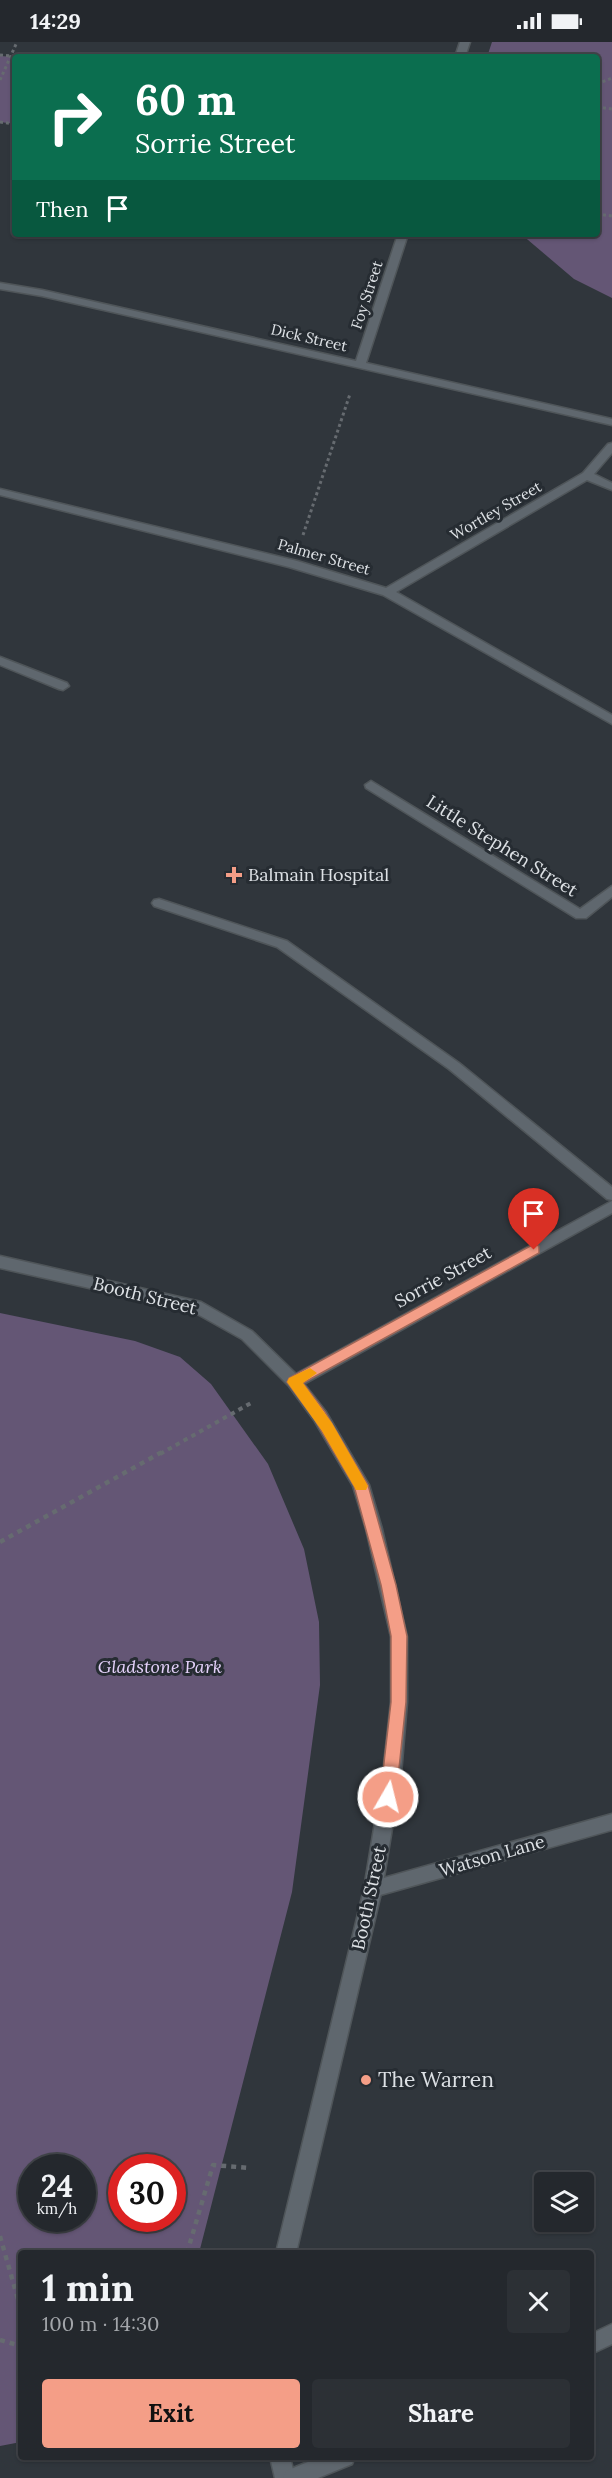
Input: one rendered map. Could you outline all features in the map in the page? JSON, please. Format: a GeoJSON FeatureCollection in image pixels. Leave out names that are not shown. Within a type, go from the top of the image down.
{"type":"FeatureCollection","features":[{"type":"Feature","properties":{"kind":"street","name":"Foy Street"},"geometry":{"type":"LineString","coordinates":[[360,365],[402,237]]}},
{"type":"Feature","properties":{"kind":"street","name":"Dick Street"},"geometry":{"type":"LineString","coordinates":[[0,286],[42,292],[612,422]]}},
{"type":"Feature","properties":{"kind":"street","name":"Wortley Street"},"geometry":{"type":"LineString","coordinates":[[387,592],[587,475],[612,446]]}},
{"type":"Feature","properties":{"kind":"street"},"geometry":{"type":"LineString","coordinates":[[587,475],[612,487]]}},
{"type":"Feature","properties":{"kind":"street","name":"Palmer Street"},"geometry":{"type":"LineString","coordinates":[[0,492],[293,564],[387,592],[612,720]]}},
{"type":"Feature","properties":{"kind":"street"},"geometry":{"type":"LineString","coordinates":[[0,661],[63,686]]}},
{"type":"Feature","properties":{"kind":"street","name":"Little Stephen Street"},"geometry":{"type":"LineString","coordinates":[[371,785],[581,915],[612,890]]}},
{"type":"Feature","properties":{"kind":"street"},"geometry":{"type":"LineString","coordinates":[[159,903],[282,944],[454,1066],[612,1195]]}},
{"type":"Feature","properties":{"kind":"street","name":"Sorrie Street"},"geometry":{"type":"LineString","coordinates":[[294,1382],[612,1206]]}},
{"type":"Feature","properties":{"kind":"street","name":"Booth Street"},"geometry":{"type":"LineString","coordinates":[[0,1262],[196,1306],[223,1319],[247,1335],[294,1382],[325,1423],[361,1485],[399,1636],[399,1702],[392,1774],[373,1888],[287,2250]]}},
{"type":"Feature","properties":{"kind":"street","name":"Watson Lane"},"geometry":{"type":"LineString","coordinates":[[373,1888],[612,1822]]}},
{"type":"Feature","properties":{"kind":"street"},"geometry":{"type":"LineString","coordinates":[[594,2343],[612,2334]]}},
{"type":"Feature","properties":{"kind":"street"},"geometry":{"type":"LineString","coordinates":[[281,2460],[285,2478]]}},
{"type":"Feature","properties":{"kind":"street"},"geometry":{"type":"LineString","coordinates":[[293,2478],[338,2460]]}},
{"type":"Feature","properties":{"kind":"path"},"geometry":{"type":"LineString","coordinates":[[0,80],[17,42]]}},
{"type":"Feature","properties":{"kind":"path"},"geometry":{"type":"LineString","coordinates":[[0,55],[11,56]]}},
{"type":"Feature","properties":{"kind":"path"},"geometry":{"type":"LineString","coordinates":[[293,564],[360,365]]}},
{"type":"Feature","properties":{"kind":"path"},"geometry":{"type":"LineString","coordinates":[[0,1542],[251,1403]]}},
{"type":"Feature","properties":{"kind":"path"},"geometry":{"type":"LineString","coordinates":[[188,2250],[213,2165],[250,2168]]}},
{"type":"Feature","properties":{"kind":"path"},"geometry":{"type":"LineString","coordinates":[[0,2236],[18,2299]]}},
{"type":"Feature","properties":{"kind":"path"},"geometry":{"type":"LineString","coordinates":[[0,2340],[18,2345]]}},
{"type":"Feature","properties":{"kind":"green space"},"geometry":{"type":"Polygon","coordinates":[[[492,42],[612,42],[612,298],[574,279],[525,237],[600,237],[600,54],[488,54],[492,42]]]}},
{"type":"Feature","properties":{"kind":"green space"},"geometry":{"type":"Polygon","coordinates":[[[0,56],[12,57],[12,124],[0,122],[0,56]]]}},
{"type":"Feature","properties":{"kind":"green space","name":"Gladstone Park"},"geometry":{"type":"Polygon","coordinates":[[[0,1313],[135,1341],[180,1357],[211,1384],[268,1464],[304,1549],[319,1622],[320,1685],[292,1892],[200,2250],[18,2250],[18,2443],[0,2446],[0,1313]]]}},
{"type":"Feature","properties":{"kind":"slow traffic"},"geometry":{"type":"LineString","coordinates":[[310,1373],[294,1382],[320,1416],[361,1486]]}},
{"type":"Feature","properties":{"kind":"place","name":"Balmain Hospital"},"geometry":{"type":"Point","coordinates":[234,875]}},
{"type":"Feature","properties":{"kind":"place","name":"The Warren"},"geometry":{"type":"Point","coordinates":[366,2080]}},
{"type":"Feature","properties":{"kind":"route"},"geometry":{"type":"LineString","coordinates":[[388,1797],[399,1702],[399,1636],[388,1585],[361,1485],[320,1416],[294,1382],[534,1250]]}}]}
